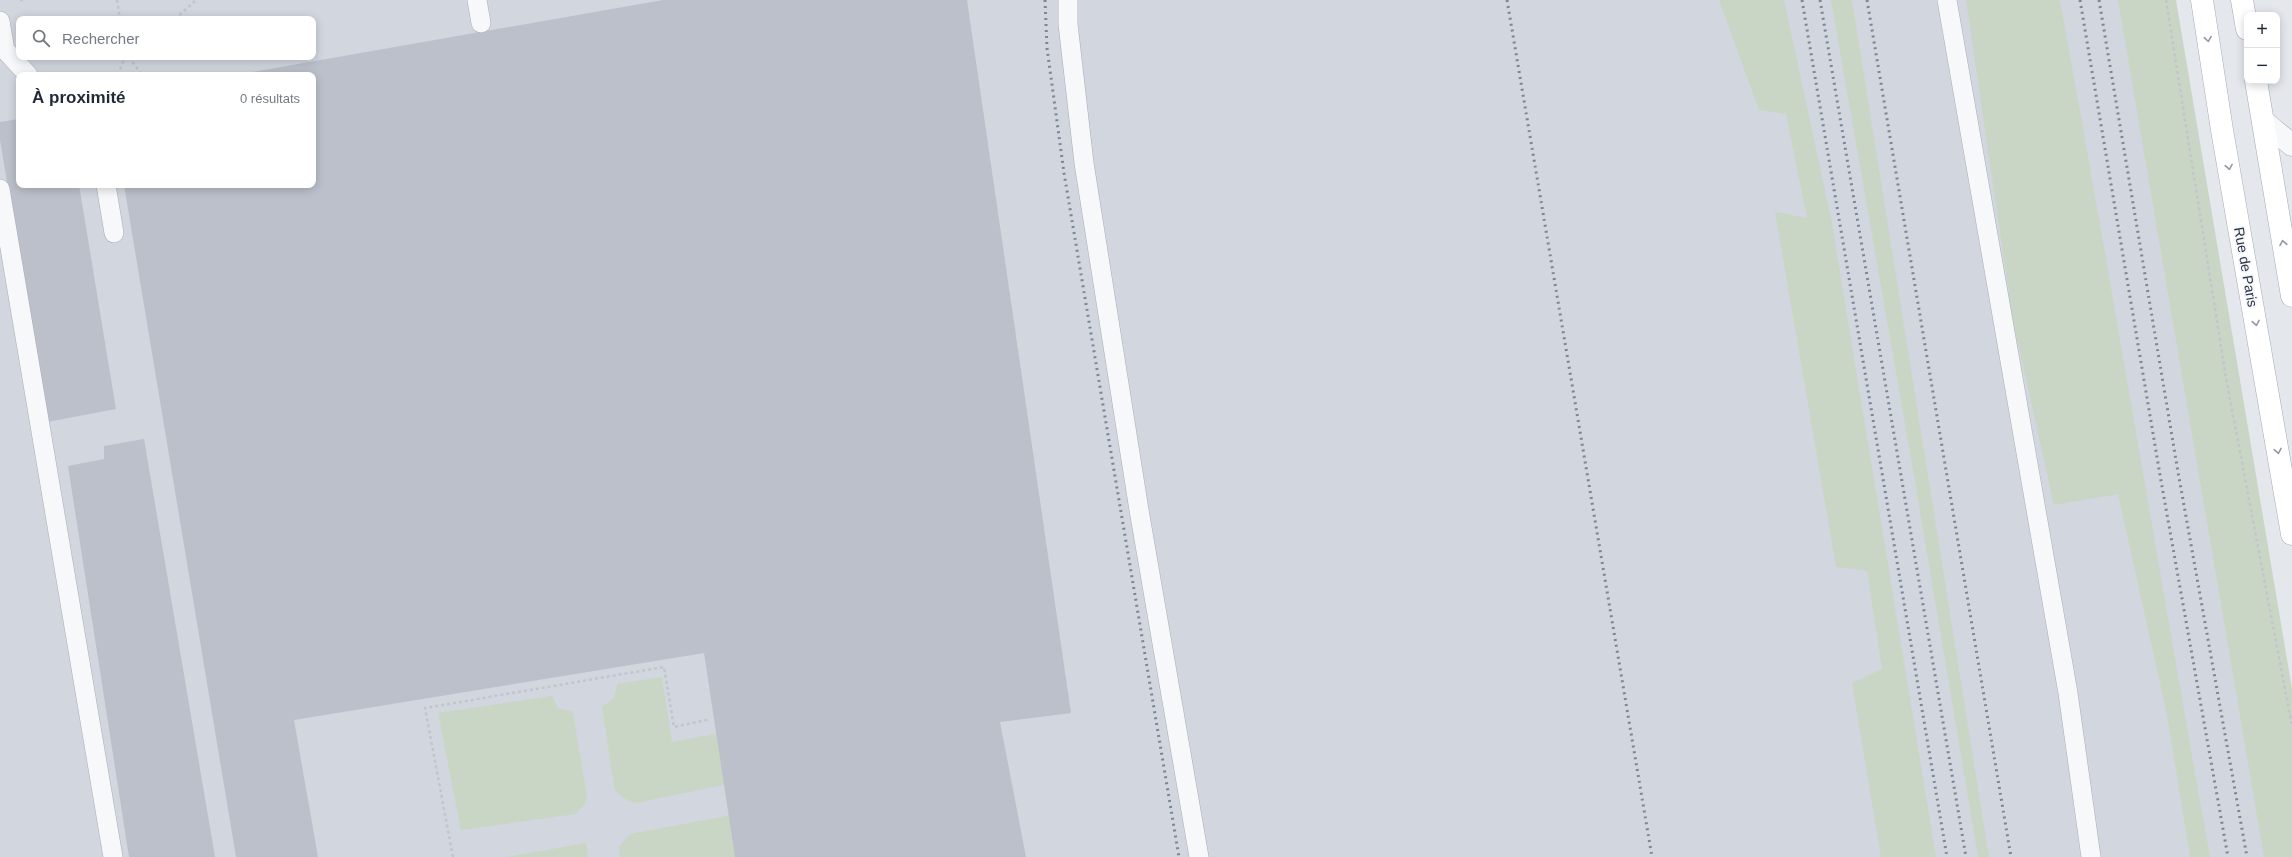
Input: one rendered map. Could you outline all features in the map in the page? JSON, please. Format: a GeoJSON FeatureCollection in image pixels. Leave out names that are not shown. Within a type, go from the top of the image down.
{"type":"FeatureCollection","features":[{"type":"Feature","properties":{"kind":"main road","name":"Rue de Paris"},"geometry":{"type":"LineString","coordinates":[[2202,0],[2222,130],[2292,534]]}},
{"type":"Feature","properties":{"kind":"main road"},"geometry":{"type":"LineString","coordinates":[[2242,0],[2244,12]]}},
{"type":"Feature","properties":{"kind":"main road"},"geometry":{"type":"LineString","coordinates":[[2257,84],[2292,296]]}},
{"type":"Feature","properties":{"kind":"street"},"geometry":{"type":"LineString","coordinates":[[2263,121],[2292,145]]}},
{"type":"Feature","properties":{"kind":"lane"},"geometry":{"type":"LineString","coordinates":[[477,0],[481,24]]}},
{"type":"Feature","properties":{"kind":"lane"},"geometry":{"type":"LineString","coordinates":[[1068,0],[1068,24],[1084,163],[1139,510],[1199,857]]}},
{"type":"Feature","properties":{"kind":"lane"},"geometry":{"type":"LineString","coordinates":[[1947,0],[2068,693],[2092,857]]}},
{"type":"Feature","properties":{"kind":"lane"},"geometry":{"type":"LineString","coordinates":[[0,21],[2,58],[23,72]]}},
{"type":"Feature","properties":{"kind":"lane"},"geometry":{"type":"LineString","coordinates":[[106,188],[114,233]]}},
{"type":"Feature","properties":{"kind":"lane"},"geometry":{"type":"LineString","coordinates":[[0,189],[113,857]]}},
{"type":"Feature","properties":{"kind":"path"},"geometry":{"type":"LineString","coordinates":[[117,0],[120,16]]}},
{"type":"Feature","properties":{"kind":"path"},"geometry":{"type":"LineString","coordinates":[[178,16],[196,0]]}},
{"type":"Feature","properties":{"kind":"path"},"geometry":{"type":"LineString","coordinates":[[2166,0],[2226,378],[2292,726]]}},
{"type":"Feature","properties":{"kind":"path"},"geometry":{"type":"LineString","coordinates":[[119,72],[124,60]]}},
{"type":"Feature","properties":{"kind":"path"},"geometry":{"type":"LineString","coordinates":[[131,60],[140,72]]}},
{"type":"Feature","properties":{"kind":"path"},"geometry":{"type":"LineString","coordinates":[[453,857],[425,708],[664,667],[674,726],[710,719]]}},
{"type":"Feature","properties":{"kind":"shaded area"},"geometry":{"type":"Polygon","coordinates":[[[0,0],[2133,0],[2288,857],[0,857],[0,0]]]}},
{"type":"Feature","properties":{"kind":"green space"},"geometry":{"type":"Polygon","coordinates":[[[1719,0],[1784,0],[1832,223],[1936,857],[1881,857],[1852,683],[1882,669],[1867,571],[1836,567],[1775,212],[1807,218],[1786,114],[1759,110],[1719,0]]]}},
{"type":"Feature","properties":{"kind":"green space"},"geometry":{"type":"Polygon","coordinates":[[[1831,0],[1852,0],[1989,857],[1978,857],[1912,464],[1831,0]]]}},
{"type":"Feature","properties":{"kind":"green space"},"geometry":{"type":"Polygon","coordinates":[[[1966,0],[2060,0],[2210,857],[2190,857],[2167,715],[2118,494],[2054,505],[2013,321],[1966,0]]]}},
{"type":"Feature","properties":{"kind":"green space"},"geometry":{"type":"Polygon","coordinates":[[[2118,0],[2176,0],[2292,689],[2292,857],[2264,857],[2118,0]]]}},
{"type":"Feature","properties":{"kind":"green space"},"geometry":{"type":"Polygon","coordinates":[[[662,677],[672,742],[720,733],[728,784],[636,803],[623,797],[614,787],[602,706],[613,698],[616,692],[617,684],[662,677]]]}},
{"type":"Feature","properties":{"kind":"green space"},"geometry":{"type":"Polygon","coordinates":[[[552,696],[558,708],[573,712],[587,797],[585,804],[576,814],[461,830],[438,713],[552,696]]]}},
{"type":"Feature","properties":{"kind":"green space"},"geometry":{"type":"Polygon","coordinates":[[[732,815],[738,857],[620,857],[619,847],[630,834],[732,815]]]}},
{"type":"Feature","properties":{"kind":"green space"},"geometry":{"type":"Polygon","coordinates":[[[586,843],[588,857],[506,857],[586,843]]]}},
{"type":"Feature","properties":{"kind":"building"},"geometry":{"type":"Polygon","coordinates":[[[663,0],[967,0],[1071,713],[1000,722],[1026,857],[735,857],[704,653],[294,720],[318,857],[236,857],[124,188],[316,188],[316,72],[252,72],[663,0]]]}},
{"type":"Feature","properties":{"kind":"building"},"geometry":{"type":"Polygon","coordinates":[[[16,119],[16,188],[79,188],[116,409],[47,422],[0,140],[0,122],[16,119]]]}},
{"type":"Feature","properties":{"kind":"building"},"geometry":{"type":"Polygon","coordinates":[[[144,439],[215,857],[129,857],[68,466],[104,459],[104,446],[144,439]]]}},
{"type":"Feature","properties":{"kind":"railway"},"geometry":{"type":"LineString","coordinates":[[1045,0],[1047,48],[1064,173],[1179,857]]}},
{"type":"Feature","properties":{"kind":"railway"},"geometry":{"type":"LineString","coordinates":[[1507,0],[1652,857]]}},
{"type":"Feature","properties":{"kind":"railway"},"geometry":{"type":"LineString","coordinates":[[1802,0],[1947,857]]}},
{"type":"Feature","properties":{"kind":"railway"},"geometry":{"type":"LineString","coordinates":[[1820,0],[1966,857]]}},
{"type":"Feature","properties":{"kind":"railway"},"geometry":{"type":"LineString","coordinates":[[1867,0],[2011,857]]}},
{"type":"Feature","properties":{"kind":"railway"},"geometry":{"type":"LineString","coordinates":[[2080,0],[2160,475],[2228,857]]}},
{"type":"Feature","properties":{"kind":"railway"},"geometry":{"type":"LineString","coordinates":[[2099,0],[2178,472],[2247,857]]}}]}
